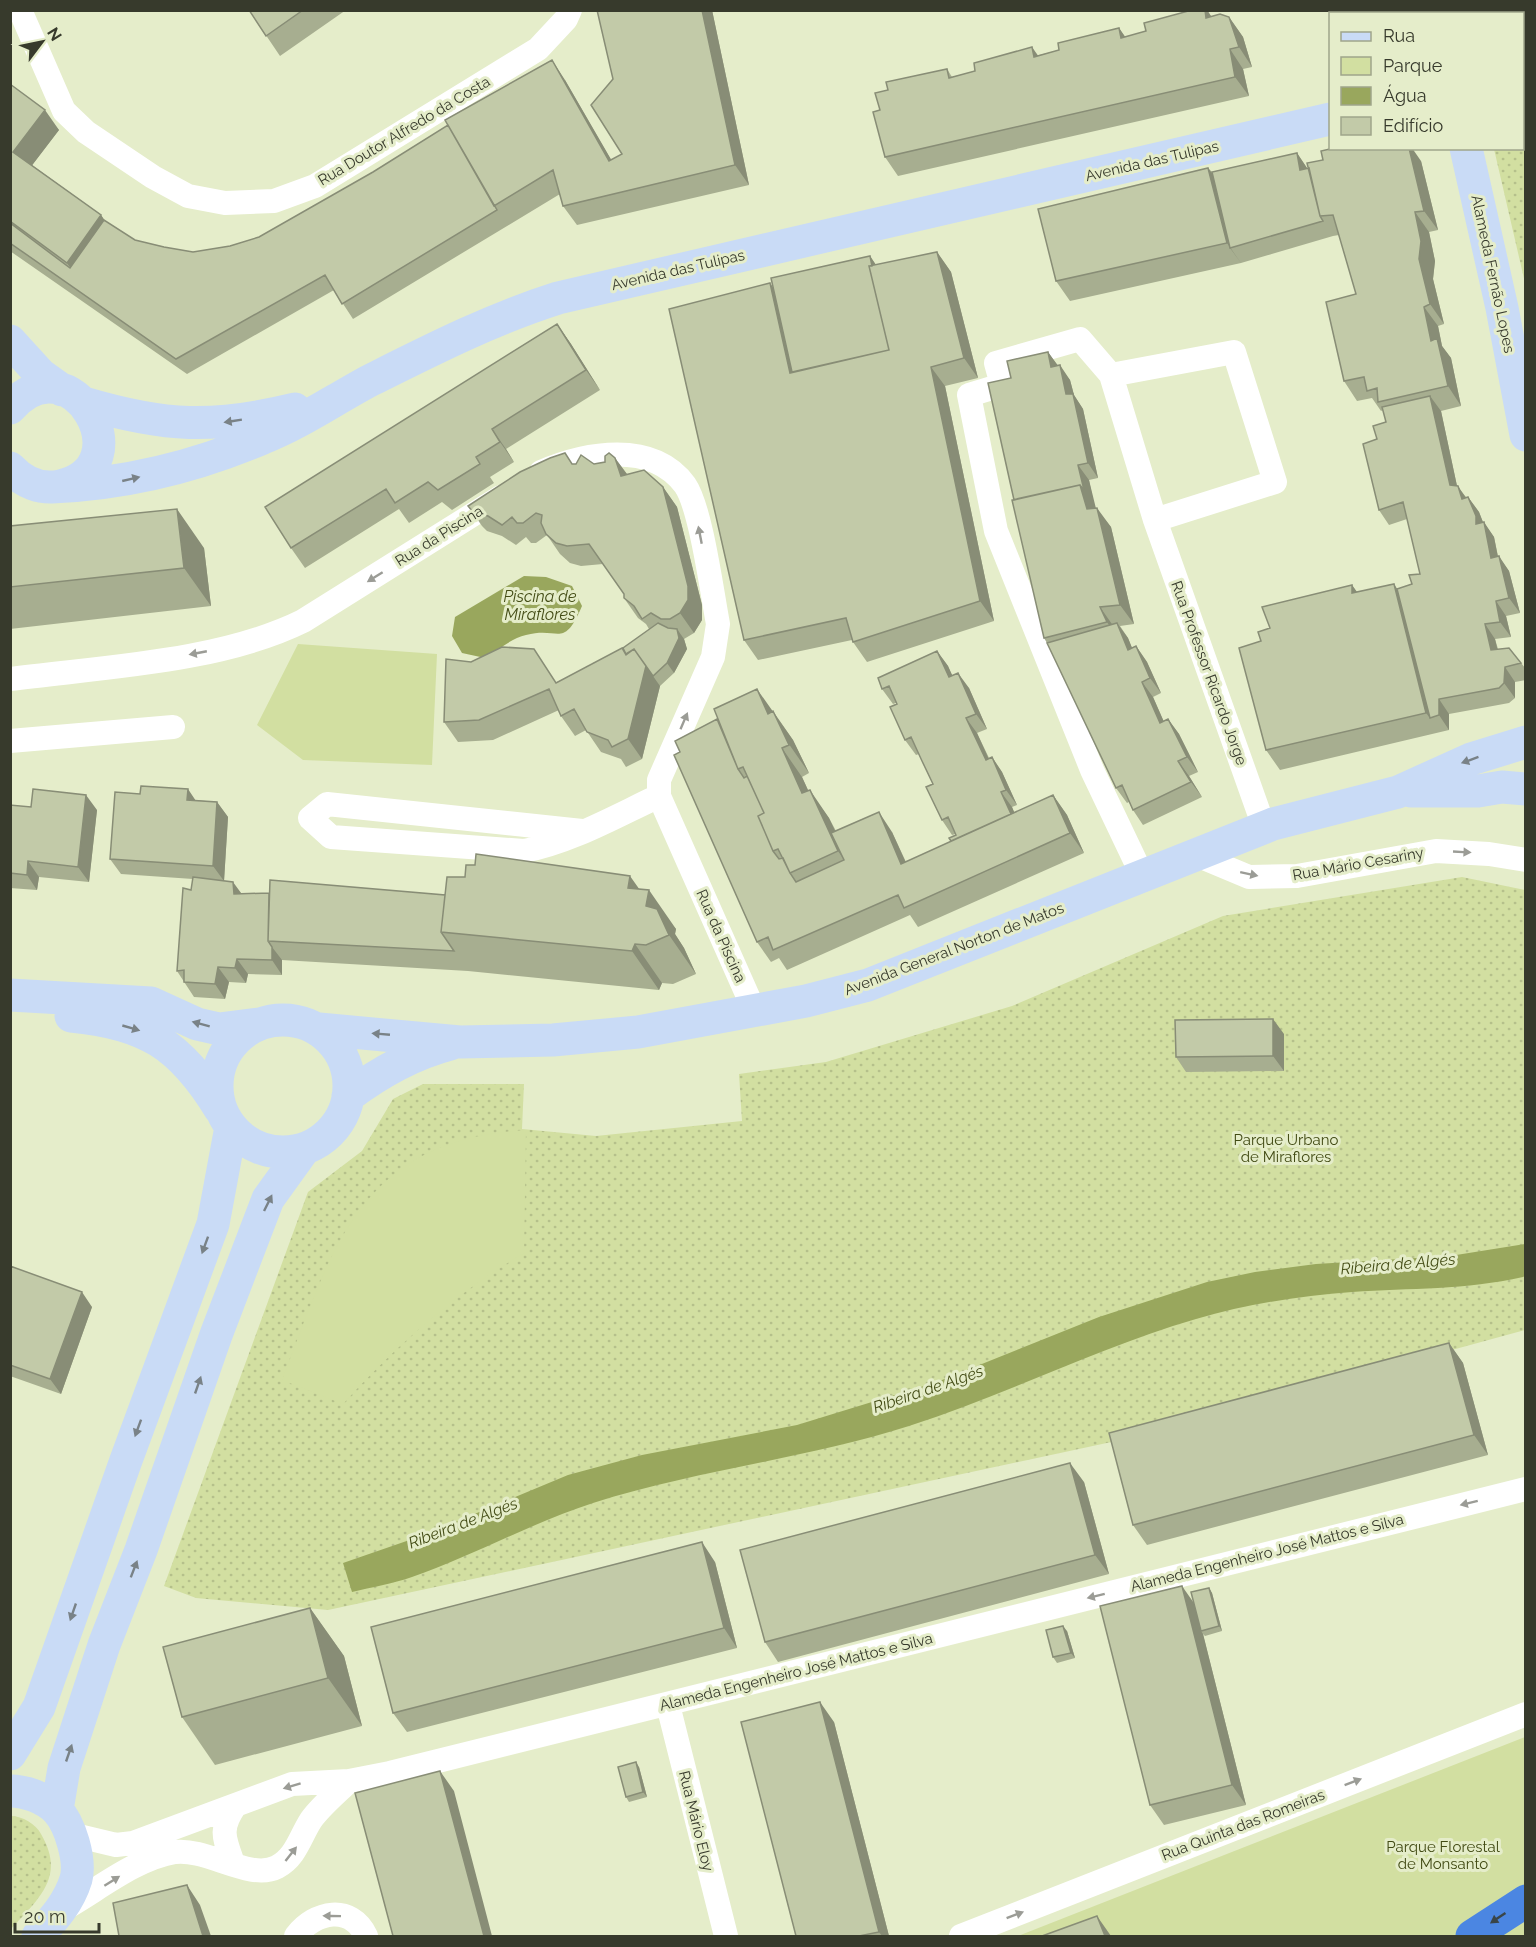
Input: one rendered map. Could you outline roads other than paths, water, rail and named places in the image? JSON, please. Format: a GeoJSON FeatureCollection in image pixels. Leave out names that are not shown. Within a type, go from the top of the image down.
{"type":"FeatureCollection","features":[{"type":"Feature","properties":{"kind":"highway"},"geometry":{"type":"LineString","coordinates":[[1472,1936],[1526,1901]]}},
{"type":"Feature","properties":{"kind":"street","name":"Rua Doutor Alfredo da Costa"},"geometry":{"type":"LineString","coordinates":[[20,10],[64,111],[86,132],[145,172],[188,196],[225,203],[274,201],[315,186],[538,49],[566,19],[570,10]]}},
{"type":"Feature","properties":{"kind":"street","name":"Avenida das Tulipas"},"geometry":{"type":"LineString","coordinates":[[35,489],[115,483],[212,457],[298,422],[370,381],[505,315],[558,298],[1329,119]]}},
{"type":"Feature","properties":{"kind":"street","name":"Alameda Fernão Lopes"},"geometry":{"type":"LineString","coordinates":[[1466,150],[1502,308],[1526,435]]}},
{"type":"Feature","properties":{"kind":"street"},"geometry":{"type":"LineString","coordinates":[[1502,308],[1526,353]]}},
{"type":"Feature","properties":{"kind":"street"},"geometry":{"type":"LineString","coordinates":[[1142,874],[1092,770],[996,531],[969,394],[1002,385],[996,363],[1080,339],[1111,375],[1234,352],[1275,482],[1155,520]]}},
{"type":"Feature","properties":{"kind":"street"},"geometry":{"type":"LineString","coordinates":[[10,341],[41,375],[73,396],[94,416],[98,431],[98,447],[93,463],[82,476],[68,484],[35,489],[10,468]]}},
{"type":"Feature","properties":{"kind":"street","name":"Rua Professor Ricardo Jorge"},"geometry":{"type":"LineString","coordinates":[[1111,375],[1155,520],[1264,827]]}},
{"type":"Feature","properties":{"kind":"street"},"geometry":{"type":"LineString","coordinates":[[10,408],[30,392],[46,388],[125,415],[182,424],[222,423],[298,408],[370,381]]}},
{"type":"Feature","properties":{"kind":"street","name":"Rua da Piscina"},"geometry":{"type":"LineString","coordinates":[[10,679],[183,656],[251,643],[278,634],[303,621],[537,474],[568,460],[597,456],[638,455],[666,468],[685,486],[696,512],[718,624],[713,657],[658,780],[659,796],[754,1010]]}},
{"type":"Feature","properties":{"kind":"street"},"geometry":{"type":"LineString","coordinates":[[10,741],[173,727]]}},
{"type":"Feature","properties":{"kind":"street","name":"Avenida General Norton de Matos"},"geometry":{"type":"LineString","coordinates":[[319,1029],[460,1042],[507,1043],[619,1034],[806,1001],[868,985],[1264,827],[1398,792],[1471,759],[1526,742]]}},
{"type":"Feature","properties":{"kind":"street","name":"Avenida General Norton de Matos"},"geometry":{"type":"LineString","coordinates":[[1398,792],[1479,791],[1502,787],[1526,789]]}},
{"type":"Feature","properties":{"kind":"street"},"geometry":{"type":"LineString","coordinates":[[582,831],[327,804],[310,818],[331,837],[524,851],[544,847],[582,831],[659,796]]}},
{"type":"Feature","properties":{"kind":"street","name":"Rua Mário Cesariny"},"geometry":{"type":"LineString","coordinates":[[1194,854],[1249,877],[1297,876],[1436,851],[1489,854],[1526,860]]}},
{"type":"Feature","properties":{"kind":"street"},"geometry":{"type":"LineString","coordinates":[[10,995],[151,1003],[197,1024],[219,1029],[275,1020],[300,1022],[319,1029],[335,1045],[346,1065],[348,1096],[341,1117],[323,1139],[304,1149],[276,1152],[256,1146],[227,1121],[191,1068],[159,1040],[138,1030],[99,1020],[10,1013]]}},
{"type":"Feature","properties":{"kind":"street"},"geometry":{"type":"LineString","coordinates":[[10,1754],[39,1707],[213,1224],[227,1121],[217,1094],[218,1071],[223,1057],[238,1037],[259,1024]]}},
{"type":"Feature","properties":{"kind":"street","name":"Avenida General Norton de Matos"},"geometry":{"type":"LineString","coordinates":[[348,1096],[375,1076],[401,1062],[460,1042]]}},
{"type":"Feature","properties":{"kind":"street"},"geometry":{"type":"LineString","coordinates":[[63,1822],[63,1768],[104,1645],[141,1550],[216,1335],[268,1199],[304,1149]]}},
{"type":"Feature","properties":{"kind":"street","name":"Alameda Engenheiro José Mattos e Silva"},"geometry":{"type":"LineString","coordinates":[[63,1822],[116,1845],[133,1843],[292,1784],[350,1781],[412,1768],[1526,1489]]}},
{"type":"Feature","properties":{"kind":"street","name":"Rua Mário Eloy"},"geometry":{"type":"LineString","coordinates":[[668,1705],[726,1936]]}},
{"type":"Feature","properties":{"kind":"street","name":"Rua Quinta das Romeiras"},"geometry":{"type":"LineString","coordinates":[[961,1936],[1526,1714]]}},
{"type":"Feature","properties":{"kind":"street"},"geometry":{"type":"LineString","coordinates":[[38,1936],[62,1910],[154,1858],[176,1852],[193,1852],[256,1871],[274,1869],[288,1860],[312,1819],[350,1781]]}},
{"type":"Feature","properties":{"kind":"street"},"geometry":{"type":"LineString","coordinates":[[10,1791],[25,1791],[63,1822],[75,1843],[76,1877],[62,1910]]}},
{"type":"Feature","properties":{"kind":"street"},"geometry":{"type":"LineString","coordinates":[[232,1863],[224,1837],[224,1822],[235,1806]]}},
{"type":"Feature","properties":{"kind":"street"},"geometry":{"type":"LineString","coordinates":[[296,1936],[306,1924],[318,1916],[335,1915],[349,1918],[361,1925],[366,1936]]}},
{"type":"Feature","properties":{"kind":"water","name":"Piscina de Miraflores"},"geometry":{"type":"Polygon","coordinates":[[[524,576],[546,577],[572,586],[582,606],[570,628],[560,634],[537,633],[521,637],[510,641],[485,658],[462,653],[452,636],[455,617],[524,576]]]}},
{"type":"Feature","properties":{"kind":"water","name":"Ribeira de Algés"},"geometry":{"type":"Polygon","coordinates":[[[1525,1244],[1525,1276],[1523,1277],[1480,1284],[1352,1292],[1273,1301],[1196,1319],[1123,1344],[909,1426],[830,1447],[671,1482],[593,1503],[547,1520],[435,1569],[397,1582],[352,1592],[343,1563],[424,1535],[568,1475],[642,1455],[797,1425],[937,1382],[1099,1317],[1207,1282],[1255,1272],[1316,1264],[1450,1256],[1525,1244]]]}},
{"type":"Feature","properties":{"kind":"park label","name":"Parque Urbano de Miraflores"},"geometry":{"type":"Point","coordinates":[1286,1148]}},
{"type":"Feature","properties":{"kind":"park label","name":"Parque Florestal de Monsanto"},"geometry":{"type":"Point","coordinates":[1443,1856]}}]}
